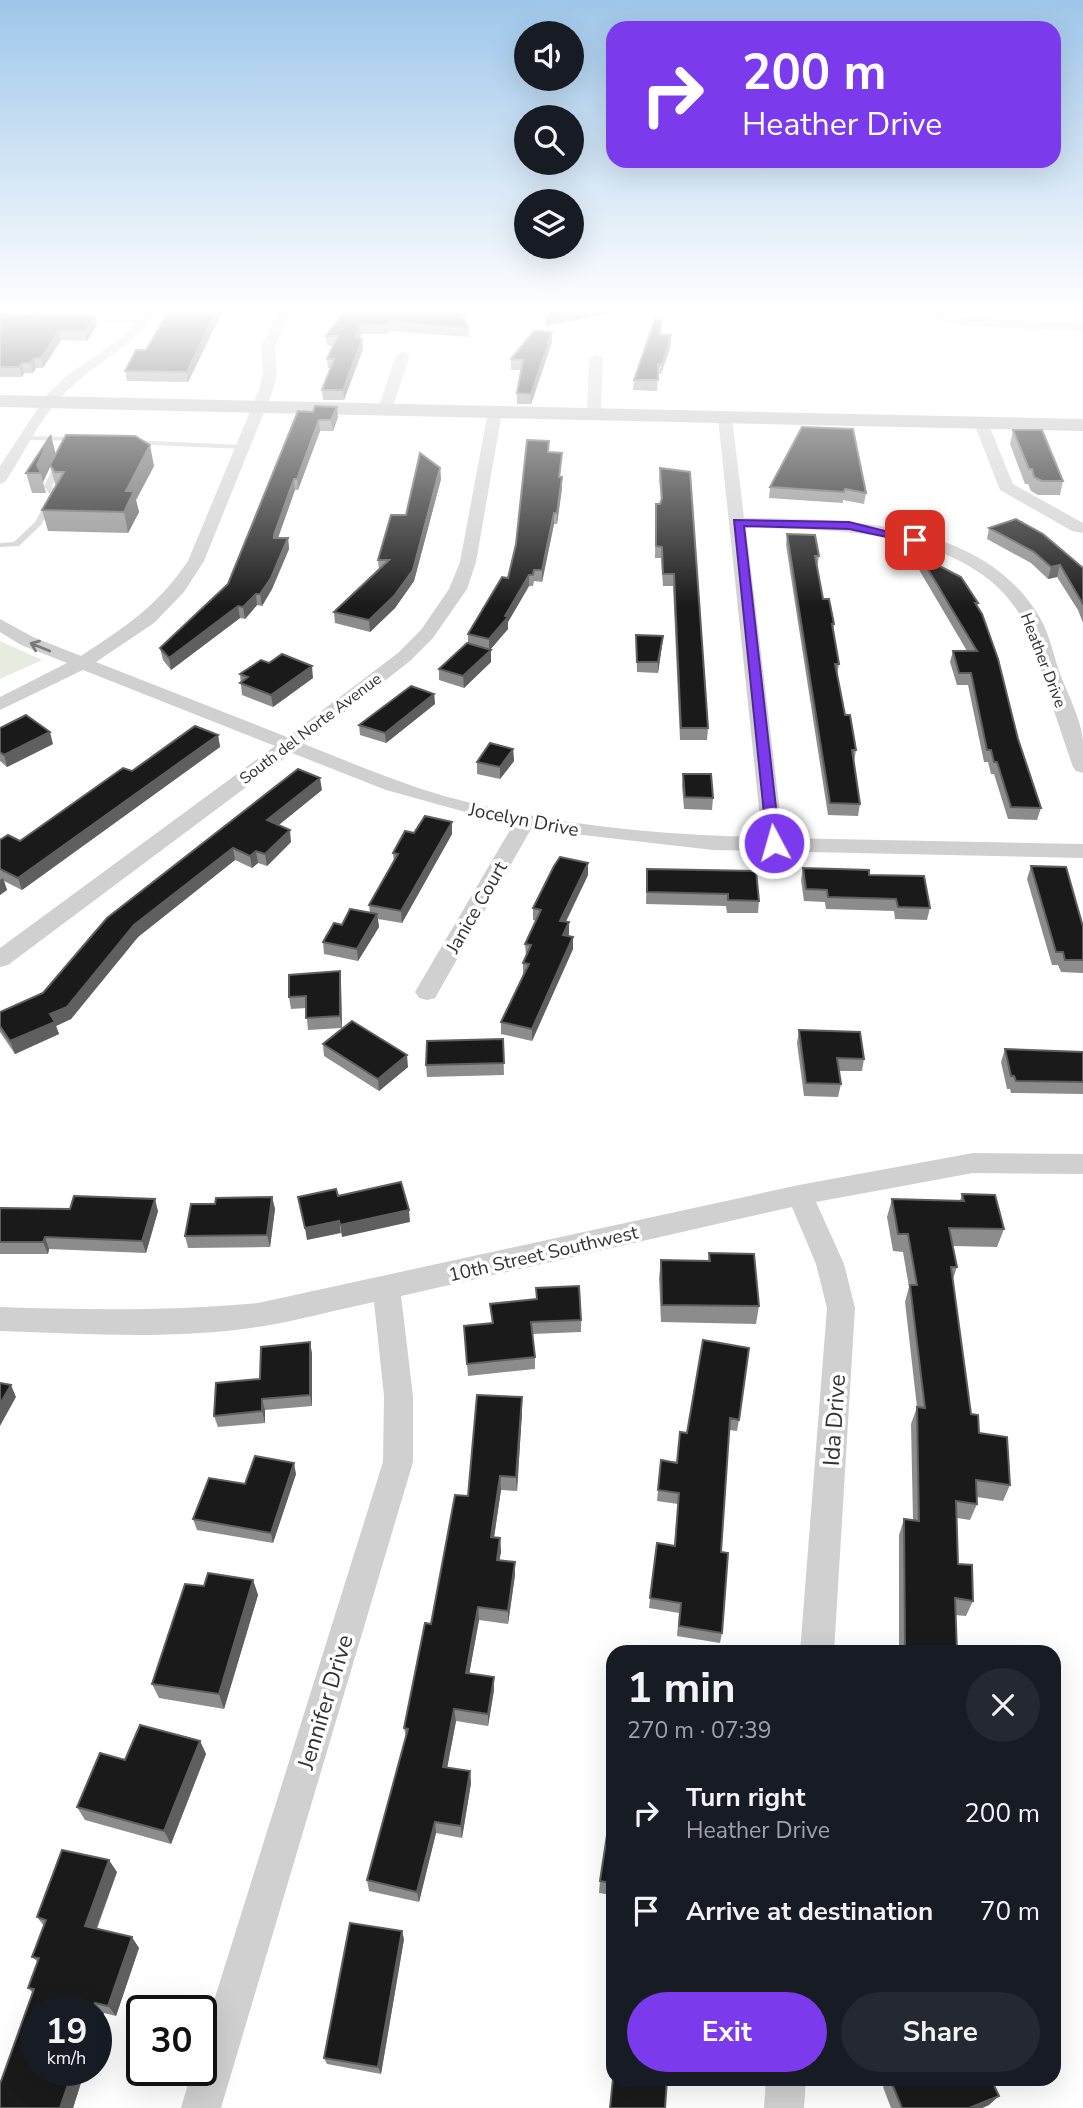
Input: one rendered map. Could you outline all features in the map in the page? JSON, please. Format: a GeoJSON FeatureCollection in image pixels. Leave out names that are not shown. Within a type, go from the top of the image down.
{"type":"FeatureCollection","features":[{"type":"Feature","properties":{"kind":"street"},"geometry":{"type":"LineString","coordinates":[[0,479],[43,410]]}},
{"type":"Feature","properties":{"kind":"street"},"geometry":{"type":"LineString","coordinates":[[0,704],[84,662],[148,619],[178,588],[196,561],[257,410]]}},
{"type":"Feature","properties":{"kind":"street"},"geometry":{"type":"LineString","coordinates":[[435,410],[1083,425]]}},
{"type":"Feature","properties":{"kind":"street"},"geometry":{"type":"LineString","coordinates":[[594,410],[594,415]]}},
{"type":"Feature","properties":{"kind":"street","name":"South del Norte Avenue"},"geometry":{"type":"LineString","coordinates":[[0,959],[404,657],[446,610],[458,589],[468,562],[495,412]]}},
{"type":"Feature","properties":{"kind":"street"},"geometry":{"type":"LineString","coordinates":[[725,418],[774,843]]}},
{"type":"Feature","properties":{"kind":"street"},"geometry":{"type":"LineString","coordinates":[[981,423],[1006,486],[1078,528],[1083,528]]}},
{"type":"Feature","properties":{"kind":"street","name":"Heather Drive"},"geometry":{"type":"LineString","coordinates":[[738,523],[849,526],[875,530],[937,547],[991,575],[1017,599],[1031,619],[1083,767]]}},
{"type":"Feature","properties":{"kind":"street","name":"Jocelyn Drive"},"geometry":{"type":"LineString","coordinates":[[0,624],[27,641],[288,745],[437,800],[524,822],[713,843],[1083,851]]}},
{"type":"Feature","properties":{"kind":"street","name":"Janice Court"},"geometry":{"type":"LineString","coordinates":[[427,992],[524,822]]}},
{"type":"Feature","properties":{"kind":"street","name":"10th Street Southwest"},"geometry":{"type":"LineString","coordinates":[[0,1319],[110,1323],[182,1322],[258,1315],[386,1289],[799,1195],[973,1163],[1083,1164]]}},
{"type":"Feature","properties":{"kind":"street","name":"Ida Drive"},"geometry":{"type":"LineString","coordinates":[[799,1195],[813,1220],[831,1265],[841,1308],[817,1645]]}},
{"type":"Feature","properties":{"kind":"street","name":"Jennifer Drive"},"geometry":{"type":"LineString","coordinates":[[201,2108],[398,1462],[401,1430],[398,1370],[386,1289]]}},
{"type":"Feature","properties":{"kind":"street"},"geometry":{"type":"LineString","coordinates":[[784,2108],[786,2086]]}},
{"type":"Feature","properties":{"kind":"lane"},"geometry":{"type":"LineString","coordinates":[[26,438],[86,440]]}},
{"type":"Feature","properties":{"kind":"lane"},"geometry":{"type":"LineString","coordinates":[[0,545],[16,544],[38,523],[54,495],[48,486],[72,439]]}},
{"type":"Feature","properties":{"kind":"lane"},"geometry":{"type":"LineString","coordinates":[[126,442],[243,447]]}},
{"type":"Feature","properties":{"kind":"shaded area"},"geometry":{"type":"Polygon","coordinates":[[[0,641],[42,660],[0,679],[0,641]]]}},
{"type":"Feature","properties":{"kind":"building"},"geometry":{"type":"Polygon","coordinates":[[[335,410],[331,420],[319,420],[297,479],[294,479],[274,535],[274,538],[288,538],[271,578],[260,594],[256,594],[243,607],[238,606],[169,658],[160,648],[228,584],[298,411],[335,410]]]}},
{"type":"Feature","properties":{"kind":"building"},"geometry":{"type":"Polygon","coordinates":[[[802,427],[853,429],[866,493],[845,489],[844,492],[770,487],[802,427]]]}},
{"type":"Feature","properties":{"kind":"building"},"geometry":{"type":"Polygon","coordinates":[[[1013,430],[1042,430],[1063,481],[1042,481],[1034,477],[1013,430]]]}},
{"type":"Feature","properties":{"kind":"building"},"geometry":{"type":"Polygon","coordinates":[[[51,435],[37,465],[41,473],[26,473],[51,435]]]}},
{"type":"Feature","properties":{"kind":"building"},"geometry":{"type":"Polygon","coordinates":[[[66,435],[135,436],[150,445],[126,491],[134,491],[124,512],[42,510],[64,472],[55,472],[50,465],[66,435]]]}},
{"type":"Feature","properties":{"kind":"building"},"geometry":{"type":"Polygon","coordinates":[[[527,440],[549,441],[548,452],[562,453],[557,513],[554,513],[542,570],[534,570],[533,575],[529,575],[505,616],[508,617],[489,639],[468,634],[502,577],[508,578],[516,544],[527,440]]]}},
{"type":"Feature","properties":{"kind":"building"},"geometry":{"type":"Polygon","coordinates":[[[420,453],[440,468],[413,570],[394,596],[369,620],[334,612],[389,560],[378,560],[391,515],[406,515],[420,453]]]}},
{"type":"Feature","properties":{"kind":"building"},"geometry":{"type":"Polygon","coordinates":[[[660,468],[690,472],[708,728],[681,728],[674,574],[663,574],[662,547],[656,546],[656,504],[660,504],[662,498],[660,468]]]}},
{"type":"Feature","properties":{"kind":"building"},"geometry":{"type":"Polygon","coordinates":[[[1016,519],[1043,534],[1083,568],[1083,604],[1060,565],[1051,567],[1034,552],[989,528],[1016,519]]]}},
{"type":"Feature","properties":{"kind":"building"},"geometry":{"type":"Polygon","coordinates":[[[787,534],[815,535],[819,556],[815,556],[823,599],[829,599],[834,624],[839,664],[835,664],[845,715],[850,715],[856,750],[852,750],[860,804],[830,803],[787,534]]]}},
{"type":"Feature","properties":{"kind":"building"},"geometry":{"type":"Polygon","coordinates":[[[920,556],[961,577],[978,603],[975,603],[982,614],[998,659],[1018,739],[1041,808],[1011,807],[997,762],[994,762],[991,750],[987,750],[971,673],[959,673],[953,651],[977,651],[920,556]]]}},
{"type":"Feature","properties":{"kind":"building"},"geometry":{"type":"Polygon","coordinates":[[[636,635],[663,636],[658,662],[637,662],[636,635]]]}},
{"type":"Feature","properties":{"kind":"building"},"geometry":{"type":"Polygon","coordinates":[[[467,643],[491,650],[463,676],[439,669],[467,643]]]}},
{"type":"Feature","properties":{"kind":"building"},"geometry":{"type":"Polygon","coordinates":[[[282,654],[312,666],[271,695],[240,683],[248,677],[240,674],[261,660],[269,663],[282,654]]]}},
{"type":"Feature","properties":{"kind":"building"},"geometry":{"type":"Polygon","coordinates":[[[411,686],[434,694],[385,733],[359,725],[411,686]]]}},
{"type":"Feature","properties":{"kind":"building"},"geometry":{"type":"Polygon","coordinates":[[[26,715],[50,732],[4,755],[0,752],[0,728],[26,715]]]}},
{"type":"Feature","properties":{"kind":"building"},"geometry":{"type":"Polygon","coordinates":[[[195,726],[218,735],[18,878],[0,869],[0,840],[8,835],[20,841],[123,768],[132,771],[195,726]]]}},
{"type":"Feature","properties":{"kind":"building"},"geometry":{"type":"Polygon","coordinates":[[[490,743],[513,749],[500,767],[477,762],[490,743]]]}},
{"type":"Feature","properties":{"kind":"building"},"geometry":{"type":"Polygon","coordinates":[[[298,769],[320,778],[267,820],[290,830],[265,854],[256,851],[250,856],[233,848],[134,925],[67,1007],[50,1014],[55,1022],[10,1041],[0,1026],[0,1012],[43,993],[107,918],[298,769]]]}},
{"type":"Feature","properties":{"kind":"building"},"geometry":{"type":"Polygon","coordinates":[[[683,774],[711,774],[713,798],[685,797],[683,774]]]}},
{"type":"Feature","properties":{"kind":"building"},"geometry":{"type":"Polygon","coordinates":[[[425,816],[452,822],[401,911],[369,905],[398,854],[393,853],[405,831],[414,833],[425,816]]]}},
{"type":"Feature","properties":{"kind":"building"},"geometry":{"type":"Polygon","coordinates":[[[560,857],[588,863],[560,921],[569,922],[563,935],[573,937],[532,1029],[501,1022],[529,964],[523,963],[531,945],[525,944],[541,910],[533,908],[560,857]]]}},
{"type":"Feature","properties":{"kind":"building"},"geometry":{"type":"Polygon","coordinates":[[[1031,866],[1066,867],[1083,927],[1083,960],[1065,960],[1063,952],[1056,952],[1031,866]]]}},
{"type":"Feature","properties":{"kind":"building"},"geometry":{"type":"Polygon","coordinates":[[[803,868],[869,870],[869,875],[924,876],[930,908],[898,907],[896,899],[828,897],[827,890],[806,889],[803,868]]]}},
{"type":"Feature","properties":{"kind":"building"},"geometry":{"type":"Polygon","coordinates":[[[647,869],[756,871],[759,901],[728,900],[728,894],[647,892],[647,869]]]}},
{"type":"Feature","properties":{"kind":"building"},"geometry":{"type":"Polygon","coordinates":[[[350,909],[377,914],[357,949],[323,942],[334,923],[342,925],[350,909]]]}},
{"type":"Feature","properties":{"kind":"building"},"geometry":{"type":"Polygon","coordinates":[[[340,971],[340,1016],[306,1018],[306,996],[289,997],[289,975],[340,971]]]}},
{"type":"Feature","properties":{"kind":"building"},"geometry":{"type":"Polygon","coordinates":[[[352,1021],[407,1055],[378,1079],[323,1044],[352,1021]]]}},
{"type":"Feature","properties":{"kind":"building"},"geometry":{"type":"Polygon","coordinates":[[[799,1030],[860,1032],[864,1059],[837,1058],[841,1084],[806,1083],[799,1030]]]}},
{"type":"Feature","properties":{"kind":"building"},"geometry":{"type":"Polygon","coordinates":[[[503,1039],[504,1063],[426,1065],[427,1041],[503,1039]]]}},
{"type":"Feature","properties":{"kind":"building"},"geometry":{"type":"Polygon","coordinates":[[[1005,1049],[1083,1052],[1083,1082],[1016,1081],[1014,1076],[1011,1076],[1005,1049]]]}},
{"type":"Feature","properties":{"kind":"building"},"geometry":{"type":"Polygon","coordinates":[[[401,1182],[409,1210],[340,1225],[339,1221],[305,1228],[298,1197],[336,1189],[338,1196],[401,1182]]]}},
{"type":"Feature","properties":{"kind":"building"},"geometry":{"type":"Polygon","coordinates":[[[962,1194],[995,1195],[1004,1229],[949,1228],[957,1267],[951,1267],[971,1414],[978,1415],[979,1433],[1007,1437],[1010,1485],[976,1480],[977,1504],[956,1501],[958,1564],[972,1565],[973,1601],[955,1598],[957,1645],[905,1645],[904,1519],[919,1521],[917,1407],[925,1408],[910,1285],[917,1285],[908,1234],[898,1234],[892,1199],[964,1201],[962,1194]]]}},
{"type":"Feature","properties":{"kind":"building"},"geometry":{"type":"Polygon","coordinates":[[[74,1196],[155,1199],[142,1241],[45,1237],[43,1242],[0,1242],[0,1208],[70,1209],[74,1196]]]}},
{"type":"Feature","properties":{"kind":"building"},"geometry":{"type":"Polygon","coordinates":[[[272,1197],[267,1235],[185,1236],[191,1204],[215,1204],[216,1198],[272,1197]]]}},
{"type":"Feature","properties":{"kind":"building"},"geometry":{"type":"Polygon","coordinates":[[[709,1253],[754,1254],[759,1306],[662,1305],[661,1260],[710,1261],[709,1253]]]}},
{"type":"Feature","properties":{"kind":"building"},"geometry":{"type":"Polygon","coordinates":[[[579,1286],[581,1320],[531,1322],[535,1357],[467,1364],[464,1326],[493,1323],[490,1304],[537,1299],[536,1288],[579,1286]]]}},
{"type":"Feature","properties":{"kind":"building"},"geometry":{"type":"Polygon","coordinates":[[[703,1340],[749,1348],[739,1420],[730,1418],[721,1552],[728,1553],[722,1633],[679,1626],[681,1603],[650,1598],[657,1543],[675,1546],[679,1493],[658,1490],[661,1460],[677,1463],[680,1432],[687,1433],[703,1340]]]}},
{"type":"Feature","properties":{"kind":"building"},"geometry":{"type":"Polygon","coordinates":[[[310,1342],[310,1395],[262,1399],[262,1411],[214,1416],[216,1383],[260,1379],[261,1347],[310,1342]]]}},
{"type":"Feature","properties":{"kind":"building"},"geometry":{"type":"Polygon","coordinates":[[[0,1383],[11,1385],[0,1404],[0,1383]]]}},
{"type":"Feature","properties":{"kind":"building"},"geometry":{"type":"Polygon","coordinates":[[[477,1395],[522,1397],[516,1477],[500,1476],[491,1537],[500,1538],[497,1560],[515,1562],[508,1611],[478,1607],[466,1673],[494,1677],[488,1714],[454,1709],[443,1767],[470,1771],[461,1826],[435,1822],[417,1892],[367,1880],[408,1729],[404,1728],[425,1623],[431,1624],[455,1495],[468,1496],[477,1395]]]}},
{"type":"Feature","properties":{"kind":"building"},"geometry":{"type":"Polygon","coordinates":[[[255,1456],[294,1463],[271,1533],[193,1519],[209,1478],[245,1484],[255,1456]]]}},
{"type":"Feature","properties":{"kind":"building"},"geometry":{"type":"Polygon","coordinates":[[[208,1573],[253,1580],[219,1694],[152,1684],[185,1584],[204,1586],[208,1573]]]}},
{"type":"Feature","properties":{"kind":"building"},"geometry":{"type":"Polygon","coordinates":[[[140,1725],[200,1741],[164,1831],[77,1807],[100,1753],[125,1760],[140,1725]]]}},
{"type":"Feature","properties":{"kind":"building"},"geometry":{"type":"Polygon","coordinates":[[[606,1842],[606,1882],[600,1881],[606,1842]]]}},
{"type":"Feature","properties":{"kind":"building"},"geometry":{"type":"Polygon","coordinates":[[[62,1850],[109,1860],[85,1926],[132,1937],[112,1995],[32,1995],[34,1989],[28,1988],[39,1958],[32,1957],[46,1920],[37,1917],[62,1850]]]}},
{"type":"Feature","properties":{"kind":"building"},"geometry":{"type":"Polygon","coordinates":[[[350,1923],[402,1931],[378,2067],[324,2058],[350,1923]]]}},
{"type":"Feature","properties":{"kind":"building"},"geometry":{"type":"Polygon","coordinates":[[[21,2025],[21,2086],[68,2086],[60,2108],[0,2108],[0,2084],[21,2025]]]}},
{"type":"Feature","properties":{"kind":"building"},"geometry":{"type":"Polygon","coordinates":[[[612,2086],[667,2086],[665,2108],[610,2108],[612,2086]]]}},
{"type":"Feature","properties":{"kind":"building"},"geometry":{"type":"Polygon","coordinates":[[[893,2086],[994,2086],[999,2096],[969,2108],[902,2108],[893,2086]]]}},
{"type":"Feature","properties":{"kind":"route"},"geometry":{"type":"LineString","coordinates":[[774,843],[738,523],[863,527],[915,540]]}}]}
